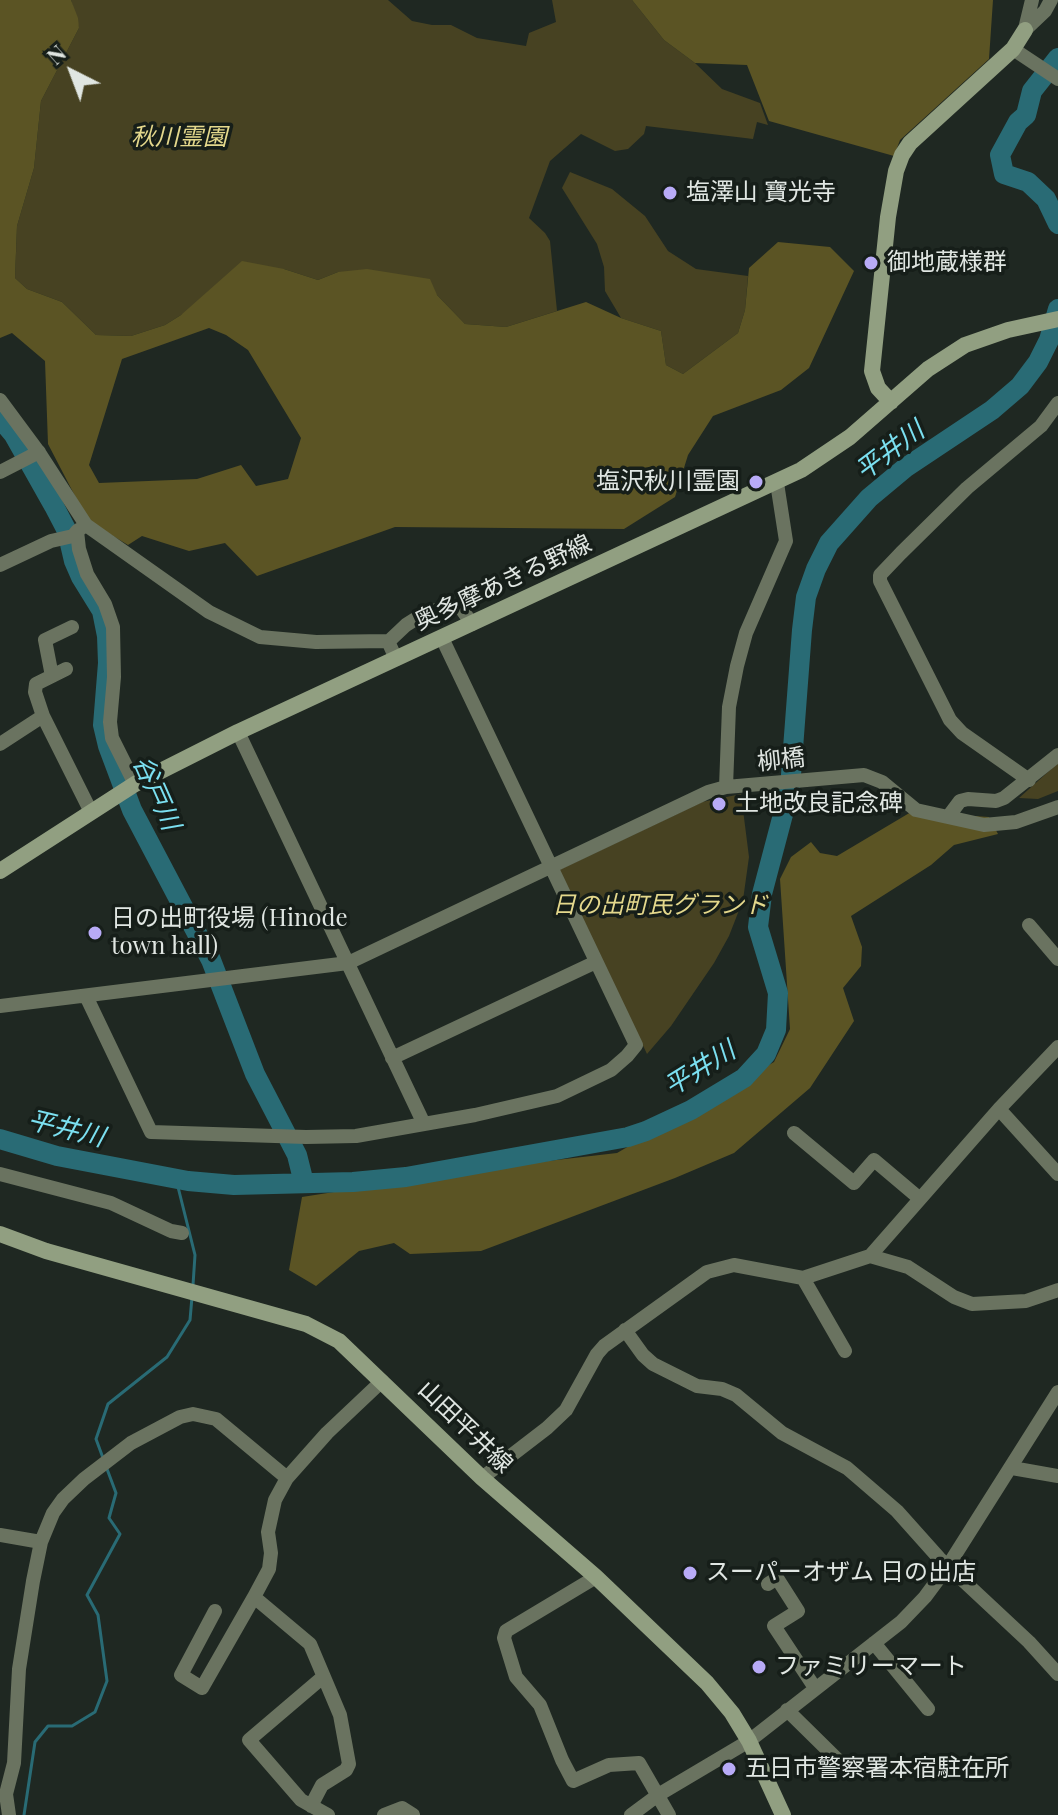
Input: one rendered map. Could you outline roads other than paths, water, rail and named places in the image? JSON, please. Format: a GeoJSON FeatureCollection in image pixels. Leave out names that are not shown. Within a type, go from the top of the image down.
{"type":"FeatureCollection","features":[{"type":"Feature","properties":{"kind":"main road"},"geometry":{"type":"LineString","coordinates":[[891,402],[878,388],[872,371],[881,269],[896,171],[910,143],[1013,49],[1025,30]]}},
{"type":"Feature","properties":{"kind":"main road","name":"奥多摩あきる野線"},"geometry":{"type":"LineString","coordinates":[[0,871],[135,784],[238,732],[777,483],[828,453],[928,369],[957,350],[987,336],[1058,319]]}},
{"type":"Feature","properties":{"kind":"main road","name":"山田平井線"},"geometry":{"type":"LineString","coordinates":[[0,1234],[46,1251],[306,1324],[339,1341],[482,1478],[596,1577],[707,1683],[732,1713],[749,1741],[783,1815]]}},
{"type":"Feature","properties":{"kind":"street"},"geometry":{"type":"LineString","coordinates":[[1025,30],[1032,0]]}},
{"type":"Feature","properties":{"kind":"street"},"geometry":{"type":"LineString","coordinates":[[1025,30],[1045,11],[1051,0]]}},
{"type":"Feature","properties":{"kind":"street"},"geometry":{"type":"LineString","coordinates":[[1013,49],[1058,79]]}},
{"type":"Feature","properties":{"kind":"street"},"geometry":{"type":"LineString","coordinates":[[0,400],[30,457],[82,528],[209,612],[260,637],[316,642],[388,642],[425,613],[444,608],[461,608],[472,624]]}},
{"type":"Feature","properties":{"kind":"street"},"geometry":{"type":"LineString","coordinates":[[1029,780],[962,733],[950,720],[880,581],[880,575],[967,488],[1041,426],[1058,403]]}},
{"type":"Feature","properties":{"kind":"street"},"geometry":{"type":"LineString","coordinates":[[0,472],[30,457]]}},
{"type":"Feature","properties":{"kind":"street"},"geometry":{"type":"LineString","coordinates":[[732,786],[729,707],[737,666],[746,633],[786,541],[777,483]]}},
{"type":"Feature","properties":{"kind":"street"},"geometry":{"type":"LineString","coordinates":[[0,565],[51,541],[73,536],[82,528]]}},
{"type":"Feature","properties":{"kind":"street"},"geometry":{"type":"LineString","coordinates":[[82,528],[79,549],[87,574],[105,604],[113,627],[112,738],[135,784]]}},
{"type":"Feature","properties":{"kind":"street"},"geometry":{"type":"LineString","coordinates":[[72,627],[45,640],[59,672],[36,684],[35,692],[43,716],[91,812]]}},
{"type":"Feature","properties":{"kind":"street"},"geometry":{"type":"LineString","coordinates":[[86,996],[151,1132],[338,1137],[424,1124],[557,1096],[611,1070],[627,1056],[636,1045],[442,638]]}},
{"type":"Feature","properties":{"kind":"street"},"geometry":{"type":"LineString","coordinates":[[388,642],[396,659]]}},
{"type":"Feature","properties":{"kind":"street"},"geometry":{"type":"LineString","coordinates":[[0,744],[43,716]]}},
{"type":"Feature","properties":{"kind":"street"},"geometry":{"type":"LineString","coordinates":[[238,732],[424,1124]]}},
{"type":"Feature","properties":{"kind":"street"},"geometry":{"type":"LineString","coordinates":[[948,817],[960,801],[996,801],[1029,780],[1058,755]]}},
{"type":"Feature","properties":{"kind":"street","name":"柳橋"},"geometry":{"type":"LineString","coordinates":[[0,1006],[348,963],[708,792],[732,786],[864,775],[874,777],[916,810],[974,823],[1016,822],[1058,807]]}},
{"type":"Feature","properties":{"kind":"street"},"geometry":{"type":"LineString","coordinates":[[1029,925],[1058,959]]}},
{"type":"Feature","properties":{"kind":"street"},"geometry":{"type":"LineString","coordinates":[[392,1058],[596,962]]}},
{"type":"Feature","properties":{"kind":"street"},"geometry":{"type":"LineString","coordinates":[[482,1478],[566,1410],[597,1354],[625,1330],[707,1272],[725,1266],[758,1267],[803,1278],[870,1256],[999,1109],[1058,1047]]}},
{"type":"Feature","properties":{"kind":"street"},"geometry":{"type":"LineString","coordinates":[[999,1109],[1058,1174]]}},
{"type":"Feature","properties":{"kind":"street"},"geometry":{"type":"LineString","coordinates":[[794,1133],[854,1183],[874,1160],[919,1198]]}},
{"type":"Feature","properties":{"kind":"street"},"geometry":{"type":"LineString","coordinates":[[0,1174],[111,1203],[179,1232]]}},
{"type":"Feature","properties":{"kind":"street"},"geometry":{"type":"LineString","coordinates":[[870,1256],[908,1267],[954,1297],[972,1304],[1026,1301],[1058,1290]]}},
{"type":"Feature","properties":{"kind":"street"},"geometry":{"type":"LineString","coordinates":[[803,1278],[845,1351]]}},
{"type":"Feature","properties":{"kind":"street"},"geometry":{"type":"LineString","coordinates":[[625,1330],[653,1364],[697,1386],[722,1389],[736,1395],[782,1433],[847,1468],[897,1511],[1058,1674]]}},
{"type":"Feature","properties":{"kind":"street"},"geometry":{"type":"LineString","coordinates":[[215,1611],[181,1675],[202,1688],[269,1569],[271,1553],[268,1532],[275,1500],[287,1478],[327,1433],[382,1381]]}},
{"type":"Feature","properties":{"kind":"street"},"geometry":{"type":"LineString","coordinates":[[631,1815],[658,1795],[749,1741],[901,1622],[948,1566],[1058,1392]]}},
{"type":"Feature","properties":{"kind":"street"},"geometry":{"type":"LineString","coordinates":[[9,1815],[6,1794],[14,1763],[19,1669],[41,1542],[53,1513],[63,1499],[131,1443],[180,1417],[193,1414],[216,1419],[287,1478]]}},
{"type":"Feature","properties":{"kind":"street"},"geometry":{"type":"LineString","coordinates":[[1012,1468],[1058,1476]]}},
{"type":"Feature","properties":{"kind":"street"},"geometry":{"type":"LineString","coordinates":[[0,1535],[41,1542]]}},
{"type":"Feature","properties":{"kind":"street"},"geometry":{"type":"LineString","coordinates":[[596,1577],[506,1631],[504,1638],[516,1677],[540,1705],[573,1781],[609,1765],[639,1763],[669,1815]]}},
{"type":"Feature","properties":{"kind":"street"},"geometry":{"type":"LineString","coordinates":[[768,1584],[777,1578],[798,1611],[774,1626],[815,1688]]}},
{"type":"Feature","properties":{"kind":"street"},"geometry":{"type":"LineString","coordinates":[[254,1597],[310,1644],[340,1715],[349,1764],[346,1770],[322,1785],[311,1806]]}},
{"type":"Feature","properties":{"kind":"street"},"geometry":{"type":"LineString","coordinates":[[874,1643],[928,1709]]}},
{"type":"Feature","properties":{"kind":"street"},"geometry":{"type":"LineString","coordinates":[[323,1677],[249,1740],[301,1800],[328,1815]]}},
{"type":"Feature","properties":{"kind":"street"},"geometry":{"type":"LineString","coordinates":[[787,1710],[848,1770]]}},
{"type":"Feature","properties":{"kind":"street"},"geometry":{"type":"LineString","coordinates":[[384,1815],[402,1808],[413,1815]]}},
{"type":"Feature","properties":{"kind":"waterway","name":"平井川"},"geometry":{"type":"LineString","coordinates":[[1058,58],[1032,91],[1026,115],[1018,122],[1000,155],[1004,174],[1028,182],[1046,199],[1058,224]]}},
{"type":"Feature","properties":{"kind":"waterway","name":"平井川"},"geometry":{"type":"LineString","coordinates":[[0,1139],[57,1156],[188,1181],[234,1185],[353,1182],[406,1177],[628,1137],[691,1110],[744,1078],[766,1054],[776,1030],[778,993],[758,927],[762,894],[790,788],[802,630],[806,597],[816,569],[829,543],[869,498],[905,468],[992,410],[1020,386],[1038,362],[1049,340],[1058,309]]}},
{"type":"Feature","properties":{"kind":"waterway","name":"谷戸川"},"geometry":{"type":"LineString","coordinates":[[0,418],[14,435],[54,506],[67,531],[81,577],[102,611],[108,663],[103,725],[108,746],[132,810],[211,960],[255,1074],[297,1155],[304,1183]]}},
{"type":"Feature","properties":{"kind":"waterway"},"geometry":{"type":"LineString","coordinates":[[176,1179],[195,1255],[193,1285]]}},
{"type":"Feature","properties":{"kind":"waterway"},"geometry":{"type":"LineString","coordinates":[[103,1458],[96,1439],[108,1404],[167,1357],[190,1320],[192,1297]]}},
{"type":"Feature","properties":{"kind":"waterway"},"geometry":{"type":"LineString","coordinates":[[24,1815],[35,1742],[48,1726],[72,1726],[95,1712],[107,1681],[98,1615],[87,1595],[120,1534],[109,1518],[116,1493],[107,1469]]}},
{"type":"Feature","properties":{"kind":"place","name":"塩澤山 寶光寺"},"geometry":{"type":"Point","coordinates":[670,193]}},
{"type":"Feature","properties":{"kind":"place","name":"御地蔵様群"},"geometry":{"type":"Point","coordinates":[871,263]}},
{"type":"Feature","properties":{"kind":"place","name":"塩沢秋川霊園"},"geometry":{"type":"Point","coordinates":[756,482]}},
{"type":"Feature","properties":{"kind":"place","name":"土地改良記念碑"},"geometry":{"type":"Point","coordinates":[719,804]}},
{"type":"Feature","properties":{"kind":"place","name":"日の出町役場 (Hinode town hall)"},"geometry":{"type":"Point","coordinates":[95,933]}},
{"type":"Feature","properties":{"kind":"place","name":"スーパーオザム 日の出店"},"geometry":{"type":"Point","coordinates":[690,1573]}},
{"type":"Feature","properties":{"kind":"place","name":"ファミリーマート"},"geometry":{"type":"Point","coordinates":[759,1667]}},
{"type":"Feature","properties":{"kind":"place","name":"五日市警察署本宿駐在所"},"geometry":{"type":"Point","coordinates":[729,1769]}},
{"type":"Feature","properties":{"kind":"park label","name":"秋川霊園"},"geometry":{"type":"Point","coordinates":[179,138]}},
{"type":"Feature","properties":{"kind":"park label","name":"日の出町民グランド"},"geometry":{"type":"Point","coordinates":[660,906]}}]}
